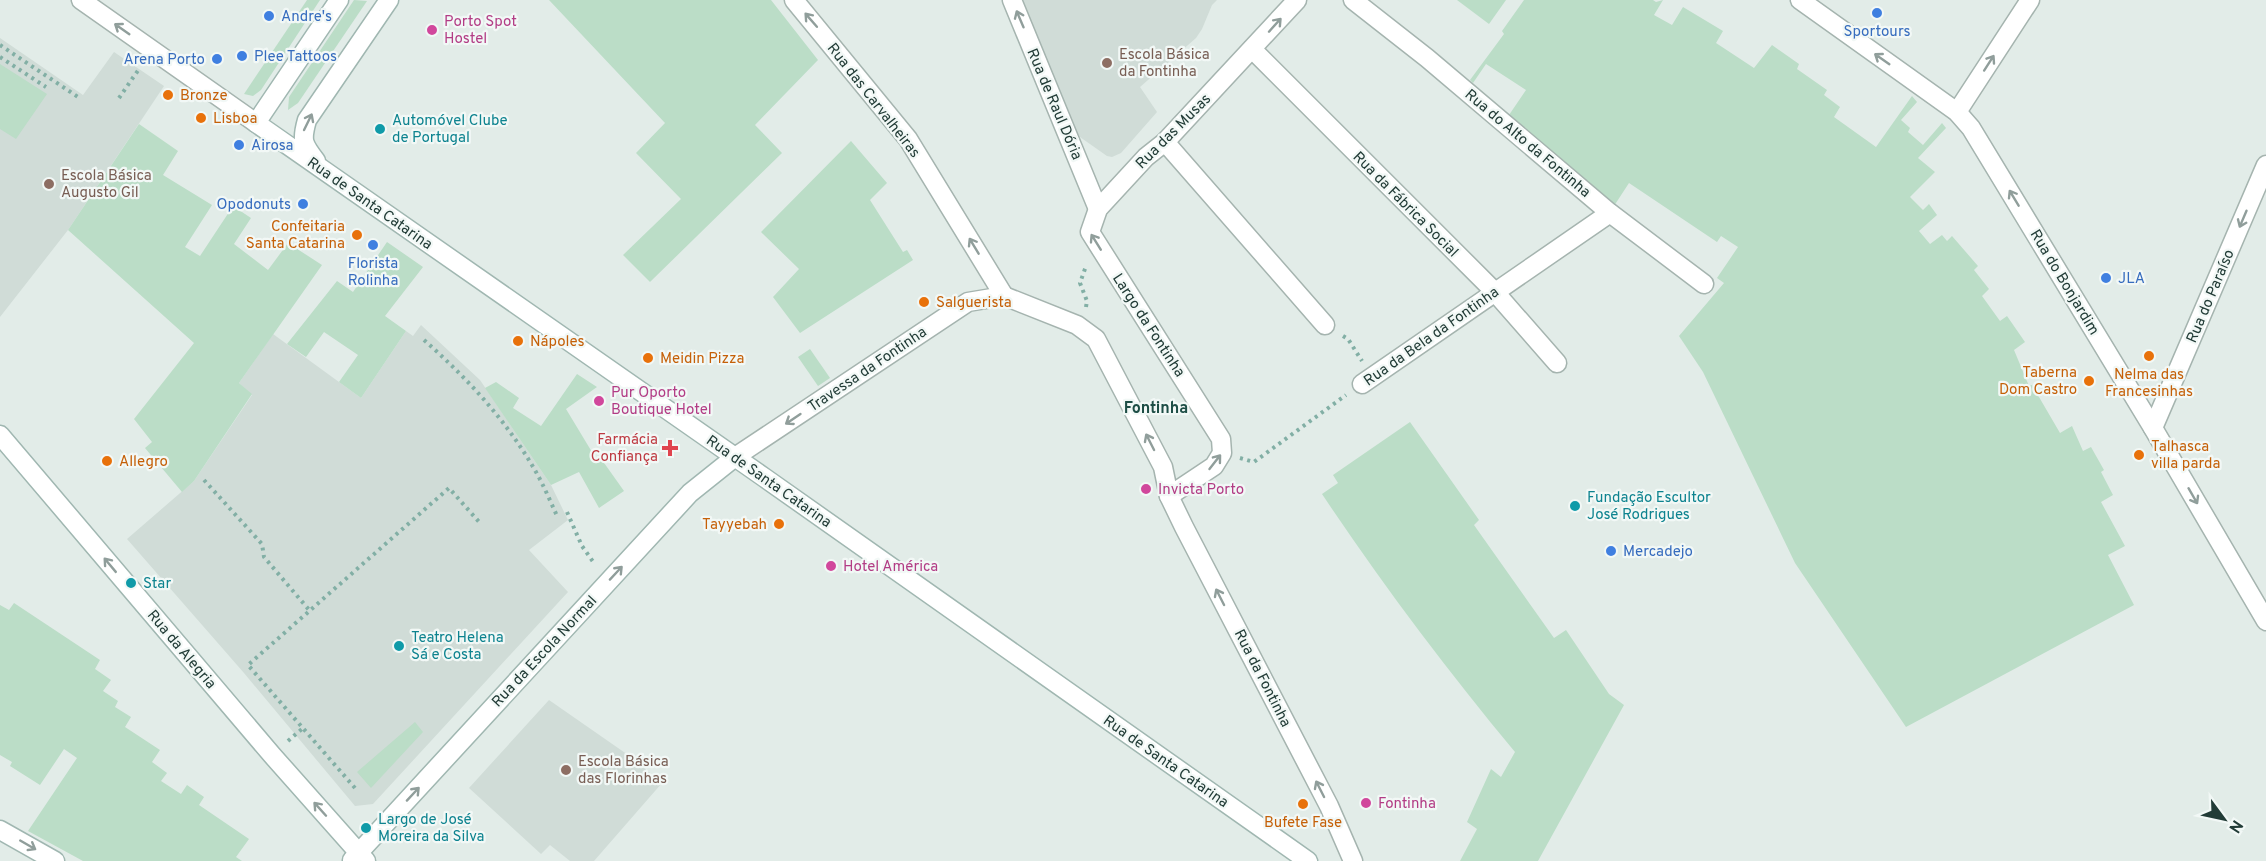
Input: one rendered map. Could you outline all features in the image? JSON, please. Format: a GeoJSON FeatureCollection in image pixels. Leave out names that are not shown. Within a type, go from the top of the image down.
{"type":"FeatureCollection","features":[{"type":"Feature","properties":{"kind":"street","name":"Rua de Santa Catarina"},"geometry":{"type":"LineString","coordinates":[[81,0],[1308,861]]}},
{"type":"Feature","properties":{"kind":"street"},"geometry":{"type":"LineString","coordinates":[[324,171],[304,146],[303,135],[307,120],[389,0]]}},
{"type":"Feature","properties":{"kind":"street","name":"Rua das Carvalheiras"},"geometry":{"type":"LineString","coordinates":[[794,0],[908,139],[1004,296]]}},
{"type":"Feature","properties":{"kind":"street","name":"Rua de Raul Dória"},"geometry":{"type":"LineString","coordinates":[[1012,0],[1098,208]]}},
{"type":"Feature","properties":{"kind":"street","name":"Rua das Musas"},"geometry":{"type":"LineString","coordinates":[[1098,208],[1146,158],[1166,142],[1297,0]]}},
{"type":"Feature","properties":{"kind":"street","name":"Rua do Alto da Fontinha"},"geometry":{"type":"LineString","coordinates":[[1353,0],[1427,58],[1610,213],[1704,285]]}},
{"type":"Feature","properties":{"kind":"street","name":"Rua do Bonjardim"},"geometry":{"type":"LineString","coordinates":[[1800,0],[1957,112],[1971,128],[2153,428],[2266,621]]}},
{"type":"Feature","properties":{"kind":"street"},"geometry":{"type":"LineString","coordinates":[[1957,112],[2030,0]]}},
{"type":"Feature","properties":{"kind":"street"},"geometry":{"type":"LineString","coordinates":[[256,123],[336,2]]}},
{"type":"Feature","properties":{"kind":"street","name":"Rua da Fábrica Social"},"geometry":{"type":"LineString","coordinates":[[1252,49],[1494,291],[1557,363]]}},
{"type":"Feature","properties":{"kind":"street"},"geometry":{"type":"LineString","coordinates":[[1166,142],[1325,325]]}},
{"type":"Feature","properties":{"kind":"street","name":"Rua do Paraíso"},"geometry":{"type":"LineString","coordinates":[[2153,428],[2266,165]]}},
{"type":"Feature","properties":{"kind":"street","name":"Largo da Fontinha"},"geometry":{"type":"LineString","coordinates":[[1098,208],[1089,232],[1221,439],[1222,453],[1214,466],[1169,496]]}},
{"type":"Feature","properties":{"kind":"street","name":"Rua da Bela da Fontinha"},"geometry":{"type":"LineString","coordinates":[[1367,380],[1610,213]]}},
{"type":"Feature","properties":{"kind":"street"},"geometry":{"type":"LineString","coordinates":[[1004,296],[1077,325],[1096,339],[1163,467],[1169,496]]}},
{"type":"Feature","properties":{"kind":"street","name":"Travessa da Fontinha"},"geometry":{"type":"LineString","coordinates":[[735,458],[968,302],[1004,296]]}},
{"type":"Feature","properties":{"kind":"street","name":"Rua da Alegria"},"geometry":{"type":"LineString","coordinates":[[0,435],[359,858]]}},
{"type":"Feature","properties":{"kind":"street","name":"Rua da Escola Normal"},"geometry":{"type":"LineString","coordinates":[[359,858],[690,493],[735,458]]}},
{"type":"Feature","properties":{"kind":"street","name":"Rua da Fontinha"},"geometry":{"type":"LineString","coordinates":[[1169,496],[1329,806],[1353,861]]}},
{"type":"Feature","properties":{"kind":"street"},"geometry":{"type":"LineString","coordinates":[[0,830],[55,861]]}},
{"type":"Feature","properties":{"kind":"path"},"geometry":{"type":"LineString","coordinates":[[0,45],[78,98]]}},
{"type":"Feature","properties":{"kind":"path"},"geometry":{"type":"LineString","coordinates":[[0,57],[46,87]]}},
{"type":"Feature","properties":{"kind":"path"},"geometry":{"type":"LineString","coordinates":[[119,98],[139,69]]}},
{"type":"Feature","properties":{"kind":"path"},"geometry":{"type":"LineString","coordinates":[[1325,325],[1348,339],[1367,380]]}},
{"type":"Feature","properties":{"kind":"path"},"geometry":{"type":"LineString","coordinates":[[424,340],[472,384],[494,411],[536,472],[558,518]]}},
{"type":"Feature","properties":{"kind":"path","name":"Rua da Bela da Fontinha"},"geometry":{"type":"LineString","coordinates":[[1254,462],[1367,380]]}},
{"type":"Feature","properties":{"kind":"path"},"geometry":{"type":"LineString","coordinates":[[204,480],[262,544],[264,557],[310,610]]}},
{"type":"Feature","properties":{"kind":"path"},"geometry":{"type":"LineString","coordinates":[[355,788],[248,665],[449,488],[480,523]]}},
{"type":"Feature","properties":{"kind":"path"},"geometry":{"type":"LineString","coordinates":[[567,512],[582,546],[594,563]]}},
{"type":"Feature","properties":{"kind":"shaded area","name":"Escola Básica da Fontinha"},"geometry":{"type":"Polygon","coordinates":[[[1023,0],[1217,0],[1212,5],[1196,38],[1140,87],[1157,112],[1121,153],[1112,157],[1107,156],[1070,130],[1023,0]]]}},
{"type":"Feature","properties":{"kind":"shaded area","name":"Escola Básica Augusto Gil"},"geometry":{"type":"Polygon","coordinates":[[[0,38],[83,95],[114,52],[164,86],[68,230],[0,317],[0,38]]]}},
{"type":"Feature","properties":{"kind":"shaded area"},"geometry":{"type":"Polygon","coordinates":[[[421,325],[480,380],[551,485],[568,520],[529,550],[568,592],[373,804],[355,806],[244,673],[127,539],[194,481],[252,395],[239,383],[273,334],[361,398],[406,331],[413,336],[421,325]]]}},
{"type":"Feature","properties":{"kind":"shaded area","name":"Escola Básica das Florinhas"},"geometry":{"type":"Polygon","coordinates":[[[549,700],[631,757],[662,783],[594,861],[570,861],[550,845],[541,854],[469,788],[549,700]]]}},
{"type":"Feature","properties":{"kind":"green space"},"geometry":{"type":"Polygon","coordinates":[[[307,0],[320,0],[261,90],[253,96],[244,94],[307,0]]]}},
{"type":"Feature","properties":{"kind":"green space"},"geometry":{"type":"Polygon","coordinates":[[[354,0],[367,1],[298,103],[288,110],[289,97],[354,0]]]}},
{"type":"Feature","properties":{"kind":"green space"},"geometry":{"type":"Polygon","coordinates":[[[549,0],[771,0],[818,60],[755,125],[782,153],[650,282],[623,255],[681,199],[636,153],[665,123],[549,0]]]}},
{"type":"Feature","properties":{"kind":"green space"},"geometry":{"type":"Polygon","coordinates":[[[1457,0],[1506,0],[1489,24],[1457,0]]]}},
{"type":"Feature","properties":{"kind":"green space"},"geometry":{"type":"Polygon","coordinates":[[[1524,0],[1653,0],[1656,2],[1663,0],[1654,15],[1672,25],[1683,7],[1723,31],[1716,43],[1754,68],[1772,45],[1799,64],[1797,69],[1827,90],[1824,95],[1840,107],[1834,117],[1876,147],[1912,96],[1917,102],[1901,120],[1910,128],[1908,132],[1923,145],[1942,123],[1946,128],[1918,158],[1935,172],[1910,197],[1923,210],[1929,204],[1937,215],[1919,231],[1930,244],[1942,235],[1947,241],[1952,236],[1978,266],[1974,270],[1989,289],[1982,296],[2000,321],[2007,316],[2025,342],[2014,350],[2029,386],[2032,385],[2060,433],[2072,426],[2083,451],[2091,447],[2104,470],[2101,472],[2113,495],[2101,502],[2125,546],[2108,555],[2134,605],[1906,727],[1795,563],[1703,372],[1679,336],[1724,283],[1717,278],[1738,247],[1721,236],[1717,242],[1629,183],[1614,206],[1509,115],[1526,90],[1486,64],[1473,83],[1470,80],[1504,34],[1502,31],[1524,0]]]}},
{"type":"Feature","properties":{"kind":"green space"},"geometry":{"type":"Polygon","coordinates":[[[0,64],[47,94],[16,139],[0,129],[0,64]]]}},
{"type":"Feature","properties":{"kind":"green space"},"geometry":{"type":"Polygon","coordinates":[[[139,124],[178,151],[163,175],[212,205],[185,247],[200,256],[233,206],[251,218],[234,244],[268,270],[288,243],[322,265],[239,383],[252,394],[194,481],[182,492],[145,448],[152,442],[134,419],[194,343],[68,230],[139,124]]]}},
{"type":"Feature","properties":{"kind":"green space"},"geometry":{"type":"Polygon","coordinates":[[[851,141],[887,183],[870,200],[903,252],[907,250],[913,260],[800,333],[773,297],[799,269],[761,232],[851,141]]]}},
{"type":"Feature","properties":{"kind":"green space"},"geometry":{"type":"Polygon","coordinates":[[[387,242],[423,267],[385,316],[406,331],[361,398],[339,382],[358,355],[324,332],[306,357],[287,344],[337,281],[353,292],[387,242]]]}},
{"type":"Feature","properties":{"kind":"green space"},"geometry":{"type":"Polygon","coordinates":[[[810,349],[830,378],[818,386],[798,357],[810,349]]]}},
{"type":"Feature","properties":{"kind":"green space"},"geometry":{"type":"Polygon","coordinates":[[[577,374],[597,387],[566,409],[598,462],[602,460],[624,491],[599,508],[579,472],[551,485],[485,388],[496,382],[519,398],[513,408],[541,426],[577,374]]]}},
{"type":"Feature","properties":{"kind":"green space"},"geometry":{"type":"Polygon","coordinates":[[[1410,422],[1479,520],[1474,525],[1554,638],[1566,630],[1609,694],[1624,705],[1538,861],[1460,861],[1477,829],[1467,822],[1491,769],[1501,777],[1515,752],[1415,626],[1322,494],[1338,483],[1333,475],[1410,422]]]}},
{"type":"Feature","properties":{"kind":"green space"},"geometry":{"type":"Polygon","coordinates":[[[14,603],[100,660],[95,669],[111,680],[103,691],[118,701],[115,707],[131,717],[125,727],[160,750],[152,762],[167,773],[161,781],[181,794],[187,785],[204,797],[199,805],[249,839],[236,857],[242,861],[83,861],[28,831],[77,758],[64,749],[40,785],[10,766],[12,762],[0,755],[0,605],[9,610],[14,603]]]}},
{"type":"Feature","properties":{"kind":"green space"},"geometry":{"type":"Polygon","coordinates":[[[415,722],[423,732],[371,788],[357,772],[415,722]]]}},
{"type":"Feature","properties":{"kind":"place","name":"Sportours"},"geometry":{"type":"Point","coordinates":[1877,13]}},
{"type":"Feature","properties":{"kind":"place","name":"Andre's"},"geometry":{"type":"Point","coordinates":[269,16]}},
{"type":"Feature","properties":{"kind":"place","name":"Porto Spot Hostel"},"geometry":{"type":"Point","coordinates":[432,30]}},
{"type":"Feature","properties":{"kind":"place","name":"Plee Tattoos"},"geometry":{"type":"Point","coordinates":[242,56]}},
{"type":"Feature","properties":{"kind":"place","name":"Arena Porto"},"geometry":{"type":"Point","coordinates":[217,59]}},
{"type":"Feature","properties":{"kind":"place","name":"Escola Básica da Fontinha"},"geometry":{"type":"Point","coordinates":[1107,63]}},
{"type":"Feature","properties":{"kind":"place","name":"Bronze"},"geometry":{"type":"Point","coordinates":[168,95]}},
{"type":"Feature","properties":{"kind":"place","name":"Lisboa"},"geometry":{"type":"Point","coordinates":[201,118]}},
{"type":"Feature","properties":{"kind":"place","name":"Automóvel Clube de Portugal"},"geometry":{"type":"Point","coordinates":[380,129]}},
{"type":"Feature","properties":{"kind":"place","name":"Airosa"},"geometry":{"type":"Point","coordinates":[239,145]}},
{"type":"Feature","properties":{"kind":"place","name":"Escola Básica Augusto Gil"},"geometry":{"type":"Point","coordinates":[49,184]}},
{"type":"Feature","properties":{"kind":"place","name":"Opodonuts"},"geometry":{"type":"Point","coordinates":[303,204]}},
{"type":"Feature","properties":{"kind":"place","name":"Confeitaria Santa Catarina"},"geometry":{"type":"Point","coordinates":[357,235]}},
{"type":"Feature","properties":{"kind":"place","name":"Florista Rolinha"},"geometry":{"type":"Point","coordinates":[373,245]}},
{"type":"Feature","properties":{"kind":"place","name":"JLA"},"geometry":{"type":"Point","coordinates":[2106,278]}},
{"type":"Feature","properties":{"kind":"place","name":"Salguerista"},"geometry":{"type":"Point","coordinates":[924,302]}},
{"type":"Feature","properties":{"kind":"place","name":"Nápoles"},"geometry":{"type":"Point","coordinates":[518,341]}},
{"type":"Feature","properties":{"kind":"place","name":"Nelma das Francesinhas"},"geometry":{"type":"Point","coordinates":[2149,356]}},
{"type":"Feature","properties":{"kind":"place","name":"Meidin Pizza"},"geometry":{"type":"Point","coordinates":[648,358]}},
{"type":"Feature","properties":{"kind":"place","name":"Taberna Dom Castro"},"geometry":{"type":"Point","coordinates":[2089,381]}},
{"type":"Feature","properties":{"kind":"place","name":"Pur Oporto Boutique Hotel"},"geometry":{"type":"Point","coordinates":[599,401]}},
{"type":"Feature","properties":{"kind":"place","name":"Farmácia Confiança"},"geometry":{"type":"Point","coordinates":[670,448]}},
{"type":"Feature","properties":{"kind":"place","name":"Talhasca villa parda"},"geometry":{"type":"Point","coordinates":[2139,455]}},
{"type":"Feature","properties":{"kind":"place","name":"Allegro"},"geometry":{"type":"Point","coordinates":[107,461]}},
{"type":"Feature","properties":{"kind":"place","name":"Invicta Porto"},"geometry":{"type":"Point","coordinates":[1146,489]}},
{"type":"Feature","properties":{"kind":"place","name":"Fundação Escultor José Rodrigues"},"geometry":{"type":"Point","coordinates":[1575,506]}},
{"type":"Feature","properties":{"kind":"place","name":"Tayyebah"},"geometry":{"type":"Point","coordinates":[779,524]}},
{"type":"Feature","properties":{"kind":"place","name":"Mercadejo"},"geometry":{"type":"Point","coordinates":[1611,551]}},
{"type":"Feature","properties":{"kind":"place","name":"Hotel América"},"geometry":{"type":"Point","coordinates":[831,566]}},
{"type":"Feature","properties":{"kind":"place","name":"Star"},"geometry":{"type":"Point","coordinates":[131,583]}},
{"type":"Feature","properties":{"kind":"place","name":"Teatro Helena Sá e Costa"},"geometry":{"type":"Point","coordinates":[399,646]}},
{"type":"Feature","properties":{"kind":"place","name":"Escola Básica das Florinhas"},"geometry":{"type":"Point","coordinates":[566,770]}},
{"type":"Feature","properties":{"kind":"place","name":"Fontinha"},"geometry":{"type":"Point","coordinates":[1366,803]}},
{"type":"Feature","properties":{"kind":"place","name":"Bufete Fase"},"geometry":{"type":"Point","coordinates":[1303,804]}},
{"type":"Feature","properties":{"kind":"place","name":"Largo de José Moreira da Silva"},"geometry":{"type":"Point","coordinates":[366,828]}},
{"type":"Feature","properties":{"kind":"district","name":"Fontinha"},"geometry":{"type":"Point","coordinates":[1156,407]}}]}
